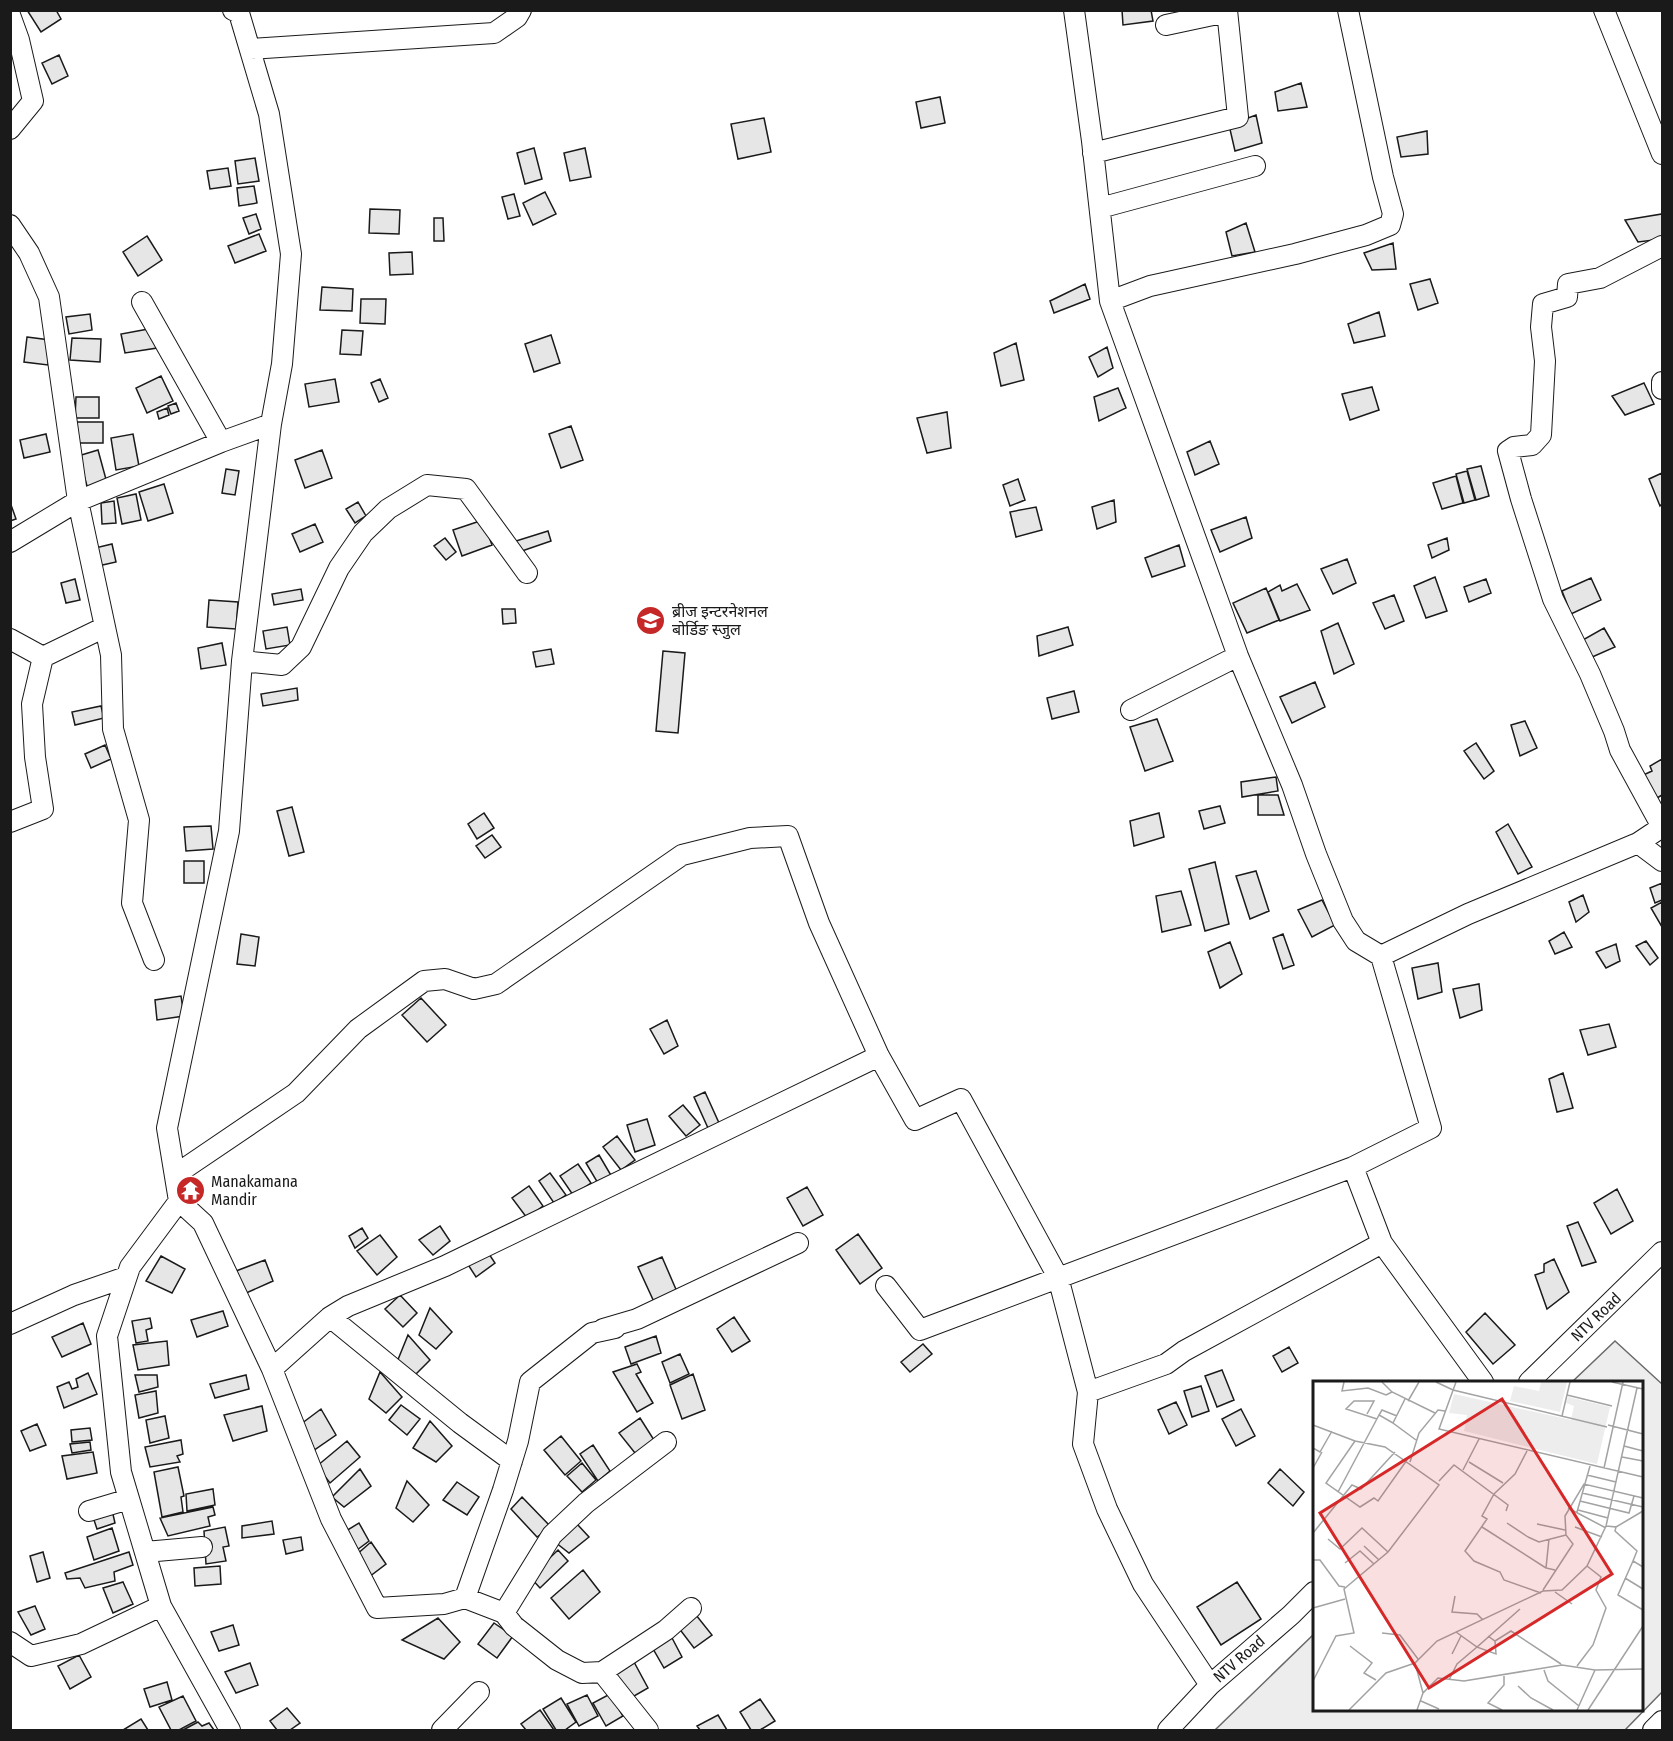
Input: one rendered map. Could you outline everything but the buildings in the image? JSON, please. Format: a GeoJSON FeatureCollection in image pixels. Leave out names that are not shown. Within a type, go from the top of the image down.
{"type":"FeatureCollection","features":[{"type":"Feature","properties":{"kind":"street"},"geometry":{"type":"LineString","coordinates":[[250,49],[494,33],[517,17],[521,10]]}},
{"type":"Feature","properties":{"kind":"street"},"geometry":{"type":"LineString","coordinates":[[886,1286],[920,1330],[1353,1167],[1431,1128],[1381,956],[1356,941],[1343,921],[1316,854],[1292,784],[1238,656],[1110,300],[1074,10]]}},
{"type":"Feature","properties":{"kind":"street"},"geometry":{"type":"LineString","coordinates":[[1110,300],[1150,286],[1295,254],[1390,225],[1393,214],[1348,10]]}},
{"type":"Feature","properties":{"kind":"street"},"geometry":{"type":"LineString","coordinates":[[1604,10],[1662,154]]}},
{"type":"Feature","properties":{"kind":"street"},"geometry":{"type":"LineString","coordinates":[[237,11],[269,114],[291,254],[282,364],[271,424],[242,661],[229,831],[167,1128],[179,1201],[203,1223],[272,1370],[331,1519],[377,1608],[444,1604],[465,1598],[504,1613],[514,1626],[557,1660],[582,1673],[602,1672],[666,1630],[691,1608]]}},
{"type":"Feature","properties":{"kind":"street"},"geometry":{"type":"LineString","coordinates":[[1093,153],[1238,117],[1227,11],[1166,25]]}},
{"type":"Feature","properties":{"kind":"street"},"geometry":{"type":"LineString","coordinates":[[10,15],[20,40],[33,101],[10,129]]}},
{"type":"Feature","properties":{"kind":"street"},"geometry":{"type":"LineString","coordinates":[[1100,208],[1255,166]]}},
{"type":"Feature","properties":{"kind":"street"},"geometry":{"type":"LineString","coordinates":[[10,225],[29,253],[50,297],[78,501],[111,655],[113,729],[140,820],[132,903],[154,960]]}},
{"type":"Feature","properties":{"kind":"street"},"geometry":{"type":"LineString","coordinates":[[1381,956],[1468,914],[1638,843],[1662,827],[1620,750],[1590,674],[1553,599],[1508,451],[1514,447],[1532,445],[1541,435],[1545,361],[1541,327],[1543,304],[1567,297],[1568,284],[1600,278],[1662,246]]}},
{"type":"Feature","properties":{"kind":"street"},"geometry":{"type":"LineString","coordinates":[[142,302],[221,442]]}},
{"type":"Feature","properties":{"kind":"street"},"geometry":{"type":"LineString","coordinates":[[1662,382],[1662,389]]}},
{"type":"Feature","properties":{"kind":"street"},"geometry":{"type":"LineString","coordinates":[[10,542],[78,501],[221,442],[271,424]]}},
{"type":"Feature","properties":{"kind":"street"},"geometry":{"type":"LineString","coordinates":[[242,661],[282,665],[301,647],[339,568],[363,533],[388,509],[427,485],[466,489],[527,573]]}},
{"type":"Feature","properties":{"kind":"street"},"geometry":{"type":"LineString","coordinates":[[43,657],[105,627]]}},
{"type":"Feature","properties":{"kind":"street"},"geometry":{"type":"LineString","coordinates":[[10,639],[43,657]]}},
{"type":"Feature","properties":{"kind":"street"},"geometry":{"type":"LineString","coordinates":[[1131,710],[1238,656]]}},
{"type":"Feature","properties":{"kind":"street"},"geometry":{"type":"LineString","coordinates":[[10,822],[43,809],[35,757],[32,704],[43,657]]}},
{"type":"Feature","properties":{"kind":"street"},"geometry":{"type":"LineString","coordinates":[[175,1175],[296,1093],[358,1029],[424,981],[445,979],[474,989],[496,984],[682,855],[750,838],[788,836],[819,923],[879,1056],[915,1120],[961,1099],[1058,1277],[1088,1392],[1083,1444],[1107,1509],[1143,1584],[1210,1685]]}},
{"type":"Feature","properties":{"kind":"street"},"geometry":{"type":"LineString","coordinates":[[1638,843],[1662,861]]}},
{"type":"Feature","properties":{"kind":"street"},"geometry":{"type":"LineString","coordinates":[[272,1370],[330,1317],[348,1306],[446,1266],[879,1056]]}},
{"type":"Feature","properties":{"kind":"street"},"geometry":{"type":"LineString","coordinates":[[1353,1167],[1382,1243],[1481,1381]]}},
{"type":"Feature","properties":{"kind":"street"},"geometry":{"type":"LineString","coordinates":[[179,1201],[130,1267],[107,1336],[121,1472],[161,1605],[230,1731]]}},
{"type":"Feature","properties":{"kind":"street"},"geometry":{"type":"LineString","coordinates":[[465,1598],[512,1461],[530,1382],[592,1333],[637,1320],[798,1243]]}},
{"type":"Feature","properties":{"kind":"street"},"geometry":{"type":"LineString","coordinates":[[1088,1392],[1167,1364],[1184,1351],[1382,1243]]}},
{"type":"Feature","properties":{"kind":"street","name":"NTV Road"},"geometry":{"type":"LineString","coordinates":[[1530,1381],[1662,1252]]}},
{"type":"Feature","properties":{"kind":"street"},"geometry":{"type":"LineString","coordinates":[[10,1324],[74,1295],[126,1277]]}},
{"type":"Feature","properties":{"kind":"street"},"geometry":{"type":"LineString","coordinates":[[330,1317],[460,1423],[512,1461]]}},
{"type":"Feature","properties":{"kind":"street"},"geometry":{"type":"LineString","coordinates":[[592,1333],[615,1328]]}},
{"type":"Feature","properties":{"kind":"street"},"geometry":{"type":"LineString","coordinates":[[504,1613],[552,1535],[586,1503],[666,1442]]}},
{"type":"Feature","properties":{"kind":"street"},"geometry":{"type":"LineString","coordinates":[[89,1511],[129,1499]]}},
{"type":"Feature","properties":{"kind":"street"},"geometry":{"type":"LineString","coordinates":[[145,1552],[202,1547]]}},
{"type":"Feature","properties":{"kind":"street","name":"NTV Road"},"geometry":{"type":"LineString","coordinates":[[1168,1731],[1210,1685],[1313,1593]]}},
{"type":"Feature","properties":{"kind":"street"},"geometry":{"type":"LineString","coordinates":[[10,1642],[31,1656],[41,1654],[81,1644],[161,1605]]}},
{"type":"Feature","properties":{"kind":"street"},"geometry":{"type":"LineString","coordinates":[[602,1672],[645,1730]]}},
{"type":"Feature","properties":{"kind":"street"},"geometry":{"type":"LineString","coordinates":[[442,1731],[479,1692]]}},
{"type":"Feature","properties":{"kind":"street"},"geometry":{"type":"LineString","coordinates":[[1653,1731],[1662,1721]]}},
{"type":"Feature","properties":{"kind":"shaded area"},"geometry":{"type":"Polygon","coordinates":[[[1615,1341],[1662,1384],[1662,1692],[1625,1730],[1215,1730],[1313,1635],[1313,1711],[1643,1711],[1643,1381],[1573,1381],[1615,1341]]]}},
{"type":"Feature","properties":{"kind":"place","name":"ब्रीज इन्टरनेशनल बोर्डिङ स्जुल"},"geometry":{"type":"Point","coordinates":[651,620]}},
{"type":"Feature","properties":{"kind":"place","name":"Manakamana Mandir"},"geometry":{"type":"Point","coordinates":[190,1190]}}]}
